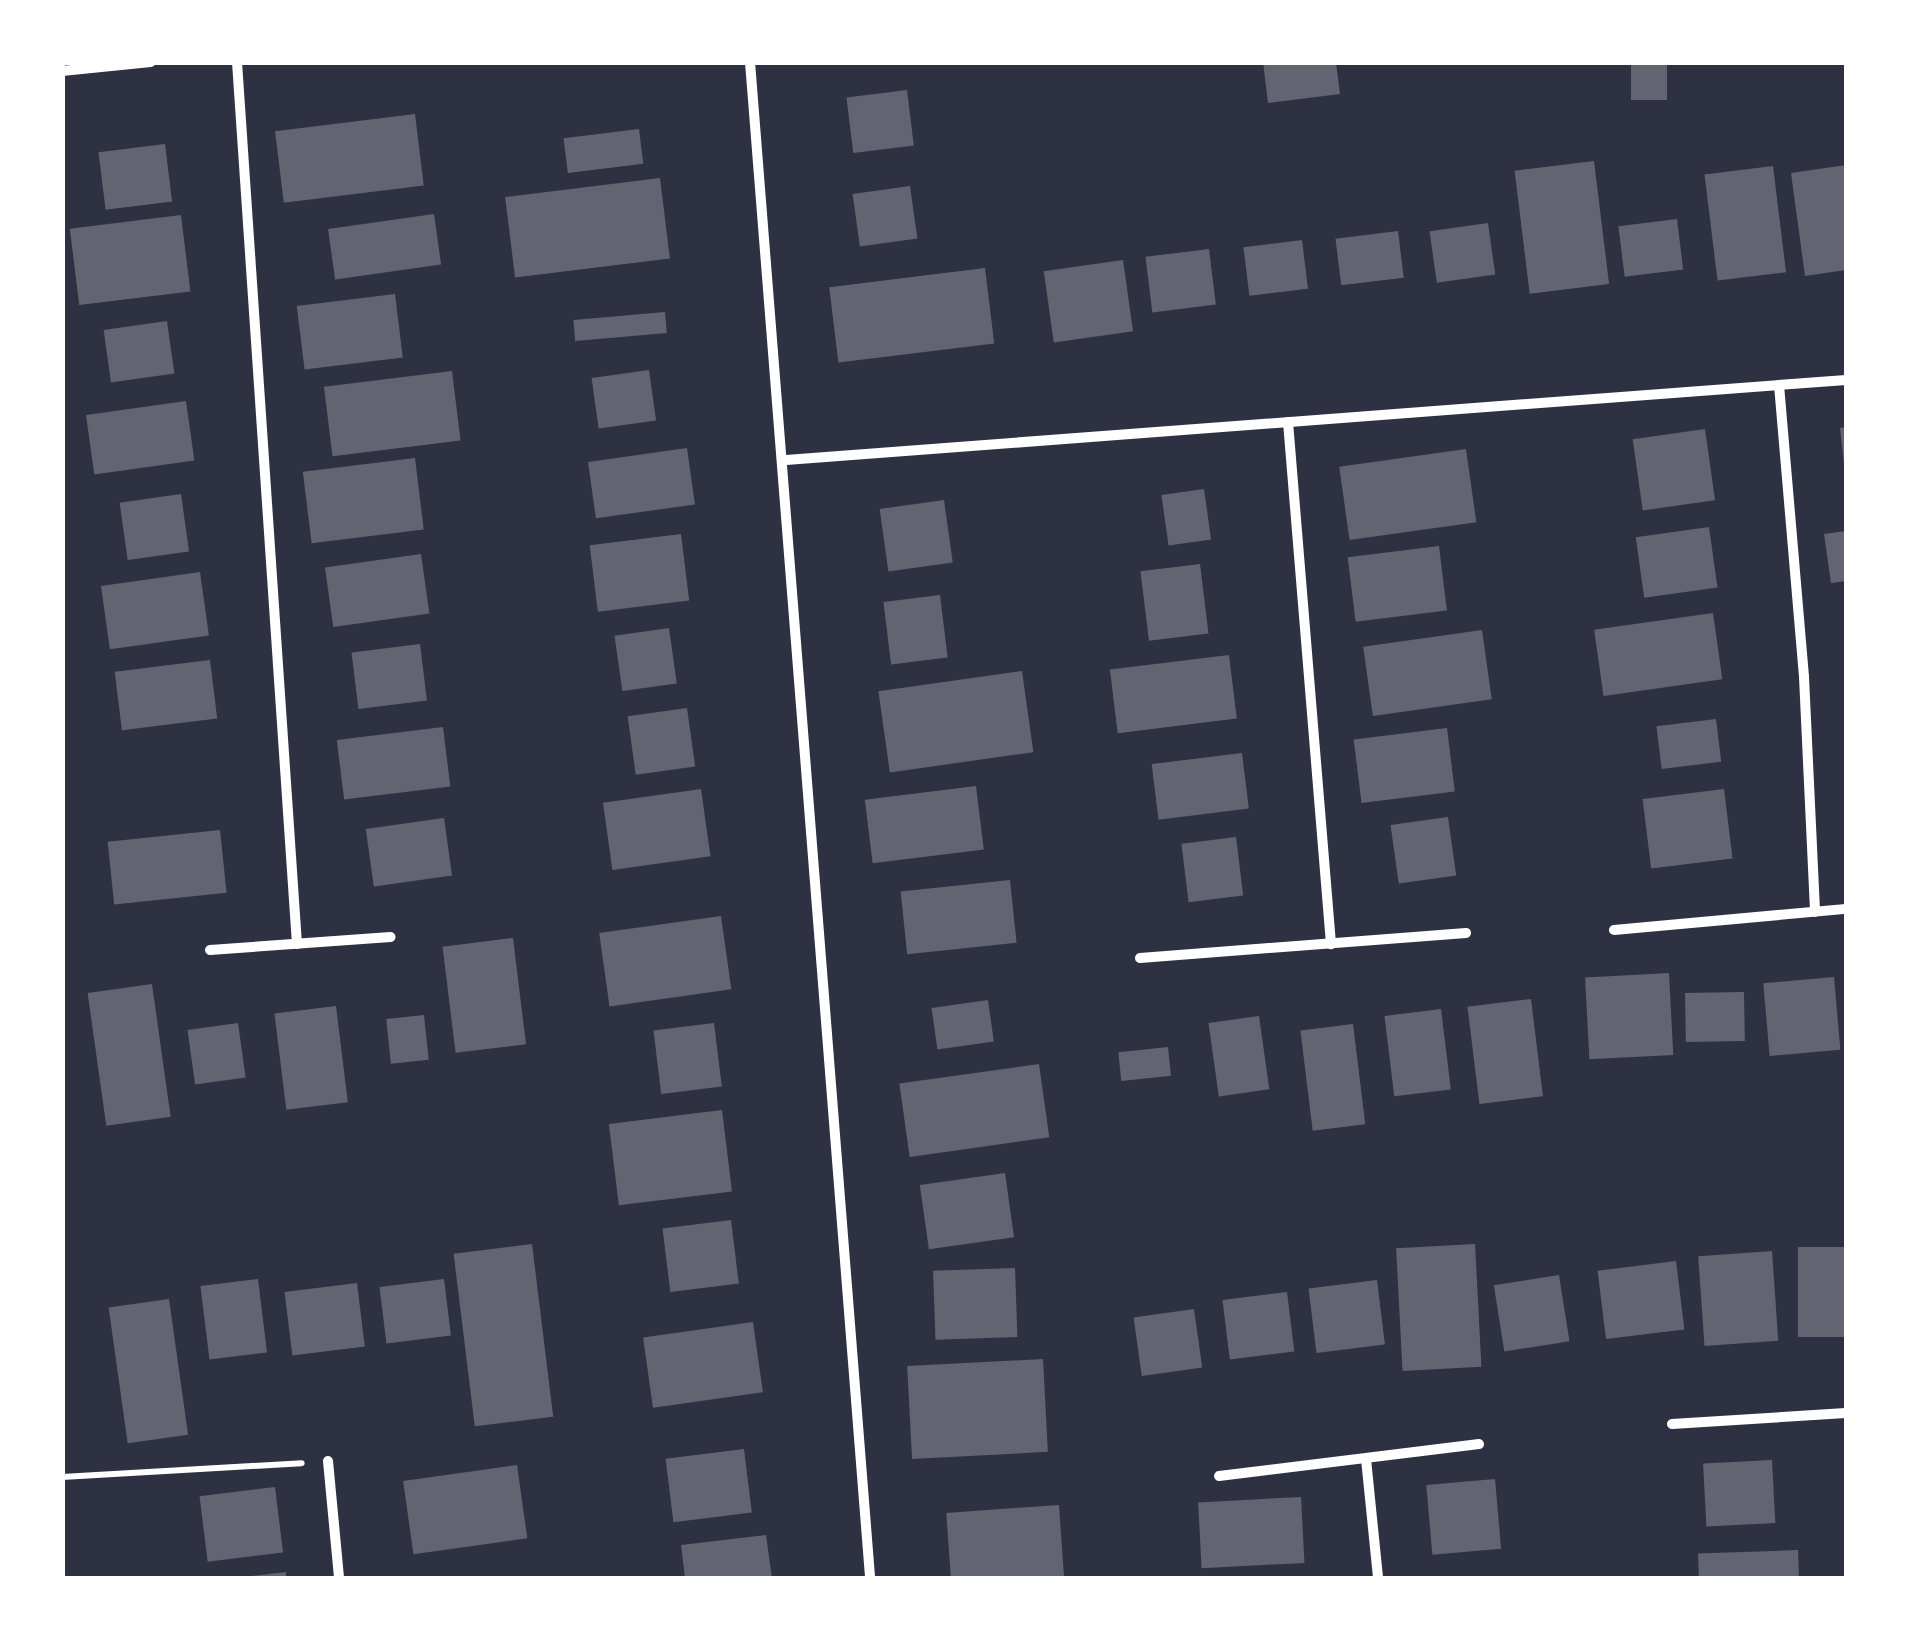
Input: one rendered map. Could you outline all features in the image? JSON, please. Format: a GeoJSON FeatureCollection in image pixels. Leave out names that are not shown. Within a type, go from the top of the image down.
{"type":"FeatureCollection","features":[{"type":"Feature","properties":{"kind":"street"},"geometry":{"type":"LineString","coordinates":[[62,70],[151,62]]}},
{"type":"Feature","properties":{"kind":"street"},"geometry":{"type":"LineString","coordinates":[[237,62],[298,944]]}},
{"type":"Feature","properties":{"kind":"street"},"geometry":{"type":"LineString","coordinates":[[750,62],[786,460],[870,1578]]}},
{"type":"Feature","properties":{"kind":"street"},"geometry":{"type":"LineString","coordinates":[[786,460],[1846,380]]}},
{"type":"Feature","properties":{"kind":"street"},"geometry":{"type":"LineString","coordinates":[[1779,385],[1804,677],[1815,912]]}},
{"type":"Feature","properties":{"kind":"street"},"geometry":{"type":"LineString","coordinates":[[1288,422],[1331,944]]}},
{"type":"Feature","properties":{"kind":"street"},"geometry":{"type":"LineString","coordinates":[[1614,930],[1846,909]]}},
{"type":"Feature","properties":{"kind":"street"},"geometry":{"type":"LineString","coordinates":[[1140,958],[1466,933]]}},
{"type":"Feature","properties":{"kind":"street"},"geometry":{"type":"LineString","coordinates":[[210,950],[391,936]]}},
{"type":"Feature","properties":{"kind":"street"},"geometry":{"type":"LineString","coordinates":[[1672,1424],[1846,1413]]}},
{"type":"Feature","properties":{"kind":"street"},"geometry":{"type":"LineString","coordinates":[[1219,1476],[1480,1444]]}},
{"type":"Feature","properties":{"kind":"street"},"geometry":{"type":"LineString","coordinates":[[1366,1459],[1378,1578]]}},
{"type":"Feature","properties":{"kind":"street"},"geometry":{"type":"LineString","coordinates":[[328,1461],[339,1578]]}},
{"type":"Feature","properties":{"kind":"path"},"geometry":{"type":"LineString","coordinates":[[62,1478],[328,1461]]}},
{"type":"Feature","properties":{"kind":"building"},"geometry":{"type":"Polygon","coordinates":[[[1263,62],[1336,62],[1340,94],[1268,103],[1263,62]]]}},
{"type":"Feature","properties":{"kind":"building"},"geometry":{"type":"Polygon","coordinates":[[[1631,62],[1667,62],[1667,100],[1631,100],[1631,62]]]}},
{"type":"Feature","properties":{"kind":"building"},"geometry":{"type":"Polygon","coordinates":[[[907,90],[914,146],[853,153],[846,97],[907,90]]]}},
{"type":"Feature","properties":{"kind":"building"},"geometry":{"type":"Polygon","coordinates":[[[415,114],[424,185],[284,203],[275,131],[415,114]]]}},
{"type":"Feature","properties":{"kind":"building"},"geometry":{"type":"Polygon","coordinates":[[[639,129],[643,164],[568,173],[564,138],[639,129]]]}},
{"type":"Feature","properties":{"kind":"building"},"geometry":{"type":"Polygon","coordinates":[[[165,144],[172,202],[106,210],[98,152],[165,144]]]}},
{"type":"Feature","properties":{"kind":"building"},"geometry":{"type":"Polygon","coordinates":[[[1594,161],[1609,284],[1530,294],[1515,171],[1594,161]]]}},
{"type":"Feature","properties":{"kind":"building"},"geometry":{"type":"Polygon","coordinates":[[[1846,165],[1846,270],[1805,276],[1791,173],[1846,165]]]}},
{"type":"Feature","properties":{"kind":"building"},"geometry":{"type":"Polygon","coordinates":[[[1773,166],[1786,272],[1718,281],[1705,174],[1773,166]]]}},
{"type":"Feature","properties":{"kind":"building"},"geometry":{"type":"Polygon","coordinates":[[[660,178],[670,258],[515,277],[505,197],[660,178]]]}},
{"type":"Feature","properties":{"kind":"building"},"geometry":{"type":"Polygon","coordinates":[[[910,186],[917,238],[860,247],[853,194],[910,186]]]}},
{"type":"Feature","properties":{"kind":"building"},"geometry":{"type":"Polygon","coordinates":[[[434,214],[441,265],[335,279],[328,229],[434,214]]]}},
{"type":"Feature","properties":{"kind":"building"},"geometry":{"type":"Polygon","coordinates":[[[181,215],[190,291],[79,305],[70,229],[181,215]]]}},
{"type":"Feature","properties":{"kind":"building"},"geometry":{"type":"Polygon","coordinates":[[[1677,219],[1683,270],[1625,277],[1618,226],[1677,219]]]}},
{"type":"Feature","properties":{"kind":"building"},"geometry":{"type":"Polygon","coordinates":[[[1488,223],[1495,274],[1437,283],[1430,231],[1488,223]]]}},
{"type":"Feature","properties":{"kind":"building"},"geometry":{"type":"Polygon","coordinates":[[[1398,231],[1404,278],[1341,285],[1335,239],[1398,231]]]}},
{"type":"Feature","properties":{"kind":"building"},"geometry":{"type":"Polygon","coordinates":[[[1302,240],[1308,289],[1249,296],[1243,247],[1302,240]]]}},
{"type":"Feature","properties":{"kind":"building"},"geometry":{"type":"Polygon","coordinates":[[[1209,249],[1216,305],[1152,312],[1145,257],[1209,249]]]}},
{"type":"Feature","properties":{"kind":"building"},"geometry":{"type":"Polygon","coordinates":[[[1123,260],[1133,331],[1054,342],[1044,271],[1123,260]]]}},
{"type":"Feature","properties":{"kind":"building"},"geometry":{"type":"Polygon","coordinates":[[[985,268],[994,343],[838,363],[829,287],[985,268]]]}},
{"type":"Feature","properties":{"kind":"building"},"geometry":{"type":"Polygon","coordinates":[[[395,294],[403,358],[305,370],[297,306],[395,294]]]}},
{"type":"Feature","properties":{"kind":"building"},"geometry":{"type":"Polygon","coordinates":[[[665,312],[667,333],[575,341],[573,320],[665,312]]]}},
{"type":"Feature","properties":{"kind":"building"},"geometry":{"type":"Polygon","coordinates":[[[167,321],[174,373],[111,382],[104,330],[167,321]]]}},
{"type":"Feature","properties":{"kind":"building"},"geometry":{"type":"Polygon","coordinates":[[[649,370],[656,421],[599,429],[592,378],[649,370]]]}},
{"type":"Feature","properties":{"kind":"building"},"geometry":{"type":"Polygon","coordinates":[[[452,371],[461,440],[332,456],[324,387],[452,371]]]}},
{"type":"Feature","properties":{"kind":"building"},"geometry":{"type":"Polygon","coordinates":[[[186,401],[194,460],[94,474],[86,415],[186,401]]]}},
{"type":"Feature","properties":{"kind":"building"},"geometry":{"type":"Polygon","coordinates":[[[1846,427],[1846,464],[1844,464],[1840,428],[1846,427]]]}},
{"type":"Feature","properties":{"kind":"building"},"geometry":{"type":"Polygon","coordinates":[[[1705,429],[1715,500],[1643,510],[1633,439],[1705,429]]]}},
{"type":"Feature","properties":{"kind":"building"},"geometry":{"type":"Polygon","coordinates":[[[687,448],[695,504],[596,518],[588,462],[687,448]]]}},
{"type":"Feature","properties":{"kind":"building"},"geometry":{"type":"Polygon","coordinates":[[[1466,449],[1476,522],[1350,540],[1339,467],[1466,449]]]}},
{"type":"Feature","properties":{"kind":"building"},"geometry":{"type":"Polygon","coordinates":[[[415,458],[424,529],[312,543],[303,472],[415,458]]]}},
{"type":"Feature","properties":{"kind":"building"},"geometry":{"type":"Polygon","coordinates":[[[1204,489],[1211,540],[1169,545],[1161,495],[1204,489]]]}},
{"type":"Feature","properties":{"kind":"building"},"geometry":{"type":"Polygon","coordinates":[[[181,494],[189,551],[128,560],[120,503],[181,494]]]}},
{"type":"Feature","properties":{"kind":"building"},"geometry":{"type":"Polygon","coordinates":[[[944,500],[953,562],[888,571],[880,509],[944,500]]]}},
{"type":"Feature","properties":{"kind":"building"},"geometry":{"type":"Polygon","coordinates":[[[1709,527],[1717,587],[1644,598],[1636,537],[1709,527]]]}},
{"type":"Feature","properties":{"kind":"building"},"geometry":{"type":"Polygon","coordinates":[[[1846,531],[1846,581],[1831,583],[1824,534],[1846,531]]]}},
{"type":"Feature","properties":{"kind":"building"},"geometry":{"type":"Polygon","coordinates":[[[681,534],[689,601],[598,612],[590,545],[681,534]]]}},
{"type":"Feature","properties":{"kind":"building"},"geometry":{"type":"Polygon","coordinates":[[[1439,546],[1447,611],[1356,622],[1348,557],[1439,546]]]}},
{"type":"Feature","properties":{"kind":"building"},"geometry":{"type":"Polygon","coordinates":[[[421,554],[429,613],[333,627],[325,567],[421,554]]]}},
{"type":"Feature","properties":{"kind":"building"},"geometry":{"type":"Polygon","coordinates":[[[1200,564],[1209,633],[1149,641],[1140,571],[1200,564]]]}},
{"type":"Feature","properties":{"kind":"building"},"geometry":{"type":"Polygon","coordinates":[[[200,572],[209,635],[110,649],[101,586],[200,572]]]}},
{"type":"Feature","properties":{"kind":"building"},"geometry":{"type":"Polygon","coordinates":[[[940,595],[948,658],[891,664],[883,602],[940,595]]]}},
{"type":"Feature","properties":{"kind":"building"},"geometry":{"type":"Polygon","coordinates":[[[1713,613],[1722,679],[1603,696],[1594,630],[1713,613]]]}},
{"type":"Feature","properties":{"kind":"building"},"geometry":{"type":"Polygon","coordinates":[[[669,628],[677,683],[622,691],[615,636],[669,628]]]}},
{"type":"Feature","properties":{"kind":"building"},"geometry":{"type":"Polygon","coordinates":[[[1482,630],[1492,699],[1373,716],[1363,647],[1482,630]]]}},
{"type":"Feature","properties":{"kind":"building"},"geometry":{"type":"Polygon","coordinates":[[[420,644],[427,701],[358,709],[352,652],[420,644]]]}},
{"type":"Feature","properties":{"kind":"building"},"geometry":{"type":"Polygon","coordinates":[[[1229,655],[1237,719],[1118,733],[1110,670],[1229,655]]]}},
{"type":"Feature","properties":{"kind":"building"},"geometry":{"type":"Polygon","coordinates":[[[210,660],[217,719],[122,730],[115,672],[210,660]]]}},
{"type":"Feature","properties":{"kind":"building"},"geometry":{"type":"Polygon","coordinates":[[[1022,671],[1033,752],[890,772],[878,691],[1022,671]]]}},
{"type":"Feature","properties":{"kind":"building"},"geometry":{"type":"Polygon","coordinates":[[[687,708],[695,766],[636,775],[628,716],[687,708]]]}},
{"type":"Feature","properties":{"kind":"building"},"geometry":{"type":"Polygon","coordinates":[[[1716,719],[1721,762],[1662,769],[1656,726],[1716,719]]]}},
{"type":"Feature","properties":{"kind":"building"},"geometry":{"type":"Polygon","coordinates":[[[443,727],[450,787],[344,800],[337,740],[443,727]]]}},
{"type":"Feature","properties":{"kind":"building"},"geometry":{"type":"Polygon","coordinates":[[[1447,728],[1455,792],[1362,803],[1354,739],[1447,728]]]}},
{"type":"Feature","properties":{"kind":"building"},"geometry":{"type":"Polygon","coordinates":[[[1242,753],[1249,809],[1159,820],[1152,764],[1242,753]]]}},
{"type":"Feature","properties":{"kind":"building"},"geometry":{"type":"Polygon","coordinates":[[[976,786],[984,850],[873,863],[865,800],[976,786]]]}},
{"type":"Feature","properties":{"kind":"building"},"geometry":{"type":"Polygon","coordinates":[[[701,789],[710,856],[612,870],[603,803],[701,789]]]}},
{"type":"Feature","properties":{"kind":"building"},"geometry":{"type":"Polygon","coordinates":[[[1724,789],[1733,858],[1651,868],[1643,799],[1724,789]]]}},
{"type":"Feature","properties":{"kind":"building"},"geometry":{"type":"Polygon","coordinates":[[[1448,817],[1456,875],[1399,883],[1391,825],[1448,817]]]}},
{"type":"Feature","properties":{"kind":"building"},"geometry":{"type":"Polygon","coordinates":[[[444,818],[452,875],[374,886],[366,829],[444,818]]]}},
{"type":"Feature","properties":{"kind":"building"},"geometry":{"type":"Polygon","coordinates":[[[220,830],[227,893],[114,904],[108,842],[220,830]]]}},
{"type":"Feature","properties":{"kind":"building"},"geometry":{"type":"Polygon","coordinates":[[[1236,837],[1243,896],[1189,902],[1181,844],[1236,837]]]}},
{"type":"Feature","properties":{"kind":"building"},"geometry":{"type":"Polygon","coordinates":[[[1010,880],[1017,943],[907,954],[901,891],[1010,880]]]}},
{"type":"Feature","properties":{"kind":"building"},"geometry":{"type":"Polygon","coordinates":[[[721,916],[731,989],[609,1006],[599,933],[721,916]]]}},
{"type":"Feature","properties":{"kind":"building"},"geometry":{"type":"Polygon","coordinates":[[[513,938],[526,1044],[456,1053],[443,947],[513,938]]]}},
{"type":"Feature","properties":{"kind":"building"},"geometry":{"type":"Polygon","coordinates":[[[1669,973],[1673,1055],[1589,1059],[1585,977],[1669,973]]]}},
{"type":"Feature","properties":{"kind":"building"},"geometry":{"type":"Polygon","coordinates":[[[1834,977],[1840,1050],[1770,1056],[1763,983],[1834,977]]]}},
{"type":"Feature","properties":{"kind":"building"},"geometry":{"type":"Polygon","coordinates":[[[152,984],[171,1117],[106,1126],[88,993],[152,984]]]}},
{"type":"Feature","properties":{"kind":"building"},"geometry":{"type":"Polygon","coordinates":[[[1744,992],[1745,1041],[1686,1042],[1685,993],[1744,992]]]}},
{"type":"Feature","properties":{"kind":"building"},"geometry":{"type":"Polygon","coordinates":[[[1531,999],[1543,1096],[1479,1104],[1467,1007],[1531,999]]]}},
{"type":"Feature","properties":{"kind":"building"},"geometry":{"type":"Polygon","coordinates":[[[988,1000],[994,1042],[937,1050],[932,1008],[988,1000]]]}},
{"type":"Feature","properties":{"kind":"building"},"geometry":{"type":"Polygon","coordinates":[[[336,1006],[348,1102],[286,1110],[274,1014],[336,1006]]]}},
{"type":"Feature","properties":{"kind":"building"},"geometry":{"type":"Polygon","coordinates":[[[1441,1009],[1451,1089],[1394,1096],[1384,1016],[1441,1009]]]}},
{"type":"Feature","properties":{"kind":"building"},"geometry":{"type":"Polygon","coordinates":[[[424,1015],[429,1060],[391,1064],[386,1019],[424,1015]]]}},
{"type":"Feature","properties":{"kind":"building"},"geometry":{"type":"Polygon","coordinates":[[[1259,1016],[1269,1089],[1219,1096],[1208,1023],[1259,1016]]]}},
{"type":"Feature","properties":{"kind":"building"},"geometry":{"type":"Polygon","coordinates":[[[238,1023],[246,1077],[195,1085],[187,1030],[238,1023]]]}},
{"type":"Feature","properties":{"kind":"building"},"geometry":{"type":"Polygon","coordinates":[[[714,1023],[722,1087],[661,1094],[653,1030],[714,1023]]]}},
{"type":"Feature","properties":{"kind":"building"},"geometry":{"type":"Polygon","coordinates":[[[1353,1024],[1365,1124],[1313,1131],[1300,1030],[1353,1024]]]}},
{"type":"Feature","properties":{"kind":"building"},"geometry":{"type":"Polygon","coordinates":[[[1168,1047],[1171,1076],[1121,1081],[1118,1052],[1168,1047]]]}},
{"type":"Feature","properties":{"kind":"building"},"geometry":{"type":"Polygon","coordinates":[[[1039,1064],[1049,1137],[910,1157],[899,1084],[1039,1064]]]}},
{"type":"Feature","properties":{"kind":"building"},"geometry":{"type":"Polygon","coordinates":[[[722,1110],[732,1191],[619,1205],[609,1124],[722,1110]]]}},
{"type":"Feature","properties":{"kind":"building"},"geometry":{"type":"Polygon","coordinates":[[[1005,1173],[1014,1237],[929,1249],[920,1185],[1005,1173]]]}},
{"type":"Feature","properties":{"kind":"building"},"geometry":{"type":"Polygon","coordinates":[[[731,1220],[739,1284],[670,1292],[663,1228],[731,1220]]]}},
{"type":"Feature","properties":{"kind":"building"},"geometry":{"type":"Polygon","coordinates":[[[532,1244],[553,1417],[475,1426],[454,1254],[532,1244]]]}},
{"type":"Feature","properties":{"kind":"building"},"geometry":{"type":"Polygon","coordinates":[[[1475,1244],[1481,1367],[1403,1371],[1396,1248],[1475,1244]]]}},
{"type":"Feature","properties":{"kind":"building"},"geometry":{"type":"Polygon","coordinates":[[[1798,1247],[1846,1247],[1846,1337],[1798,1337],[1798,1247]]]}},
{"type":"Feature","properties":{"kind":"building"},"geometry":{"type":"Polygon","coordinates":[[[1772,1251],[1778,1341],[1704,1346],[1698,1256],[1772,1251]]]}},
{"type":"Feature","properties":{"kind":"building"},"geometry":{"type":"Polygon","coordinates":[[[1676,1261],[1684,1329],[1606,1339],[1598,1271],[1676,1261]]]}},
{"type":"Feature","properties":{"kind":"building"},"geometry":{"type":"Polygon","coordinates":[[[1015,1268],[1017,1337],[935,1340],[933,1271],[1015,1268]]]}},
{"type":"Feature","properties":{"kind":"building"},"geometry":{"type":"Polygon","coordinates":[[[1559,1275],[1569,1341],[1504,1351],[1494,1285],[1559,1275]]]}},
{"type":"Feature","properties":{"kind":"building"},"geometry":{"type":"Polygon","coordinates":[[[258,1279],[267,1352],[209,1360],[200,1286],[258,1279]]]}},
{"type":"Feature","properties":{"kind":"building"},"geometry":{"type":"Polygon","coordinates":[[[444,1279],[451,1336],[386,1343],[379,1287],[444,1279]]]}},
{"type":"Feature","properties":{"kind":"building"},"geometry":{"type":"Polygon","coordinates":[[[1377,1280],[1385,1345],[1316,1353],[1309,1288],[1377,1280]]]}},
{"type":"Feature","properties":{"kind":"building"},"geometry":{"type":"Polygon","coordinates":[[[357,1283],[365,1347],[292,1355],[285,1292],[357,1283]]]}},
{"type":"Feature","properties":{"kind":"building"},"geometry":{"type":"Polygon","coordinates":[[[1287,1292],[1294,1352],[1230,1359],[1222,1300],[1287,1292]]]}},
{"type":"Feature","properties":{"kind":"building"},"geometry":{"type":"Polygon","coordinates":[[[169,1299],[188,1435],[128,1443],[109,1307],[169,1299]]]}},
{"type":"Feature","properties":{"kind":"building"},"geometry":{"type":"Polygon","coordinates":[[[1194,1309],[1202,1367],[1142,1376],[1134,1317],[1194,1309]]]}},
{"type":"Feature","properties":{"kind":"building"},"geometry":{"type":"Polygon","coordinates":[[[753,1322],[763,1392],[653,1408],[643,1337],[753,1322]]]}},
{"type":"Feature","properties":{"kind":"building"},"geometry":{"type":"Polygon","coordinates":[[[1043,1359],[1048,1452],[912,1459],[907,1366],[1043,1359]]]}},
{"type":"Feature","properties":{"kind":"building"},"geometry":{"type":"Polygon","coordinates":[[[744,1449],[752,1513],[673,1522],[666,1459],[744,1449]]]}},
{"type":"Feature","properties":{"kind":"building"},"geometry":{"type":"Polygon","coordinates":[[[1772,1460],[1775,1523],[1706,1527],[1703,1464],[1772,1460]]]}},
{"type":"Feature","properties":{"kind":"building"},"geometry":{"type":"Polygon","coordinates":[[[517,1465],[527,1538],[413,1554],[403,1481],[517,1465]]]}},
{"type":"Feature","properties":{"kind":"building"},"geometry":{"type":"Polygon","coordinates":[[[1495,1479],[1501,1549],[1432,1555],[1426,1485],[1495,1479]]]}},
{"type":"Feature","properties":{"kind":"building"},"geometry":{"type":"Polygon","coordinates":[[[275,1487],[283,1553],[208,1562],[200,1496],[275,1487]]]}},
{"type":"Feature","properties":{"kind":"building"},"geometry":{"type":"Polygon","coordinates":[[[1301,1497],[1304,1563],[1202,1568],[1198,1502],[1301,1497]]]}},
{"type":"Feature","properties":{"kind":"building"},"geometry":{"type":"Polygon","coordinates":[[[1059,1505],[1064,1578],[951,1578],[946,1513],[1059,1505]]]}},
{"type":"Feature","properties":{"kind":"building"},"geometry":{"type":"Polygon","coordinates":[[[766,1535],[772,1578],[685,1578],[681,1545],[766,1535]]]}},
{"type":"Feature","properties":{"kind":"building"},"geometry":{"type":"Polygon","coordinates":[[[1798,1550],[1799,1578],[1699,1578],[1698,1553],[1798,1550]]]}},
{"type":"Feature","properties":{"kind":"building"},"geometry":{"type":"Polygon","coordinates":[[[286,1572],[286,1578],[251,1578],[251,1576],[286,1572]]]}}]}
